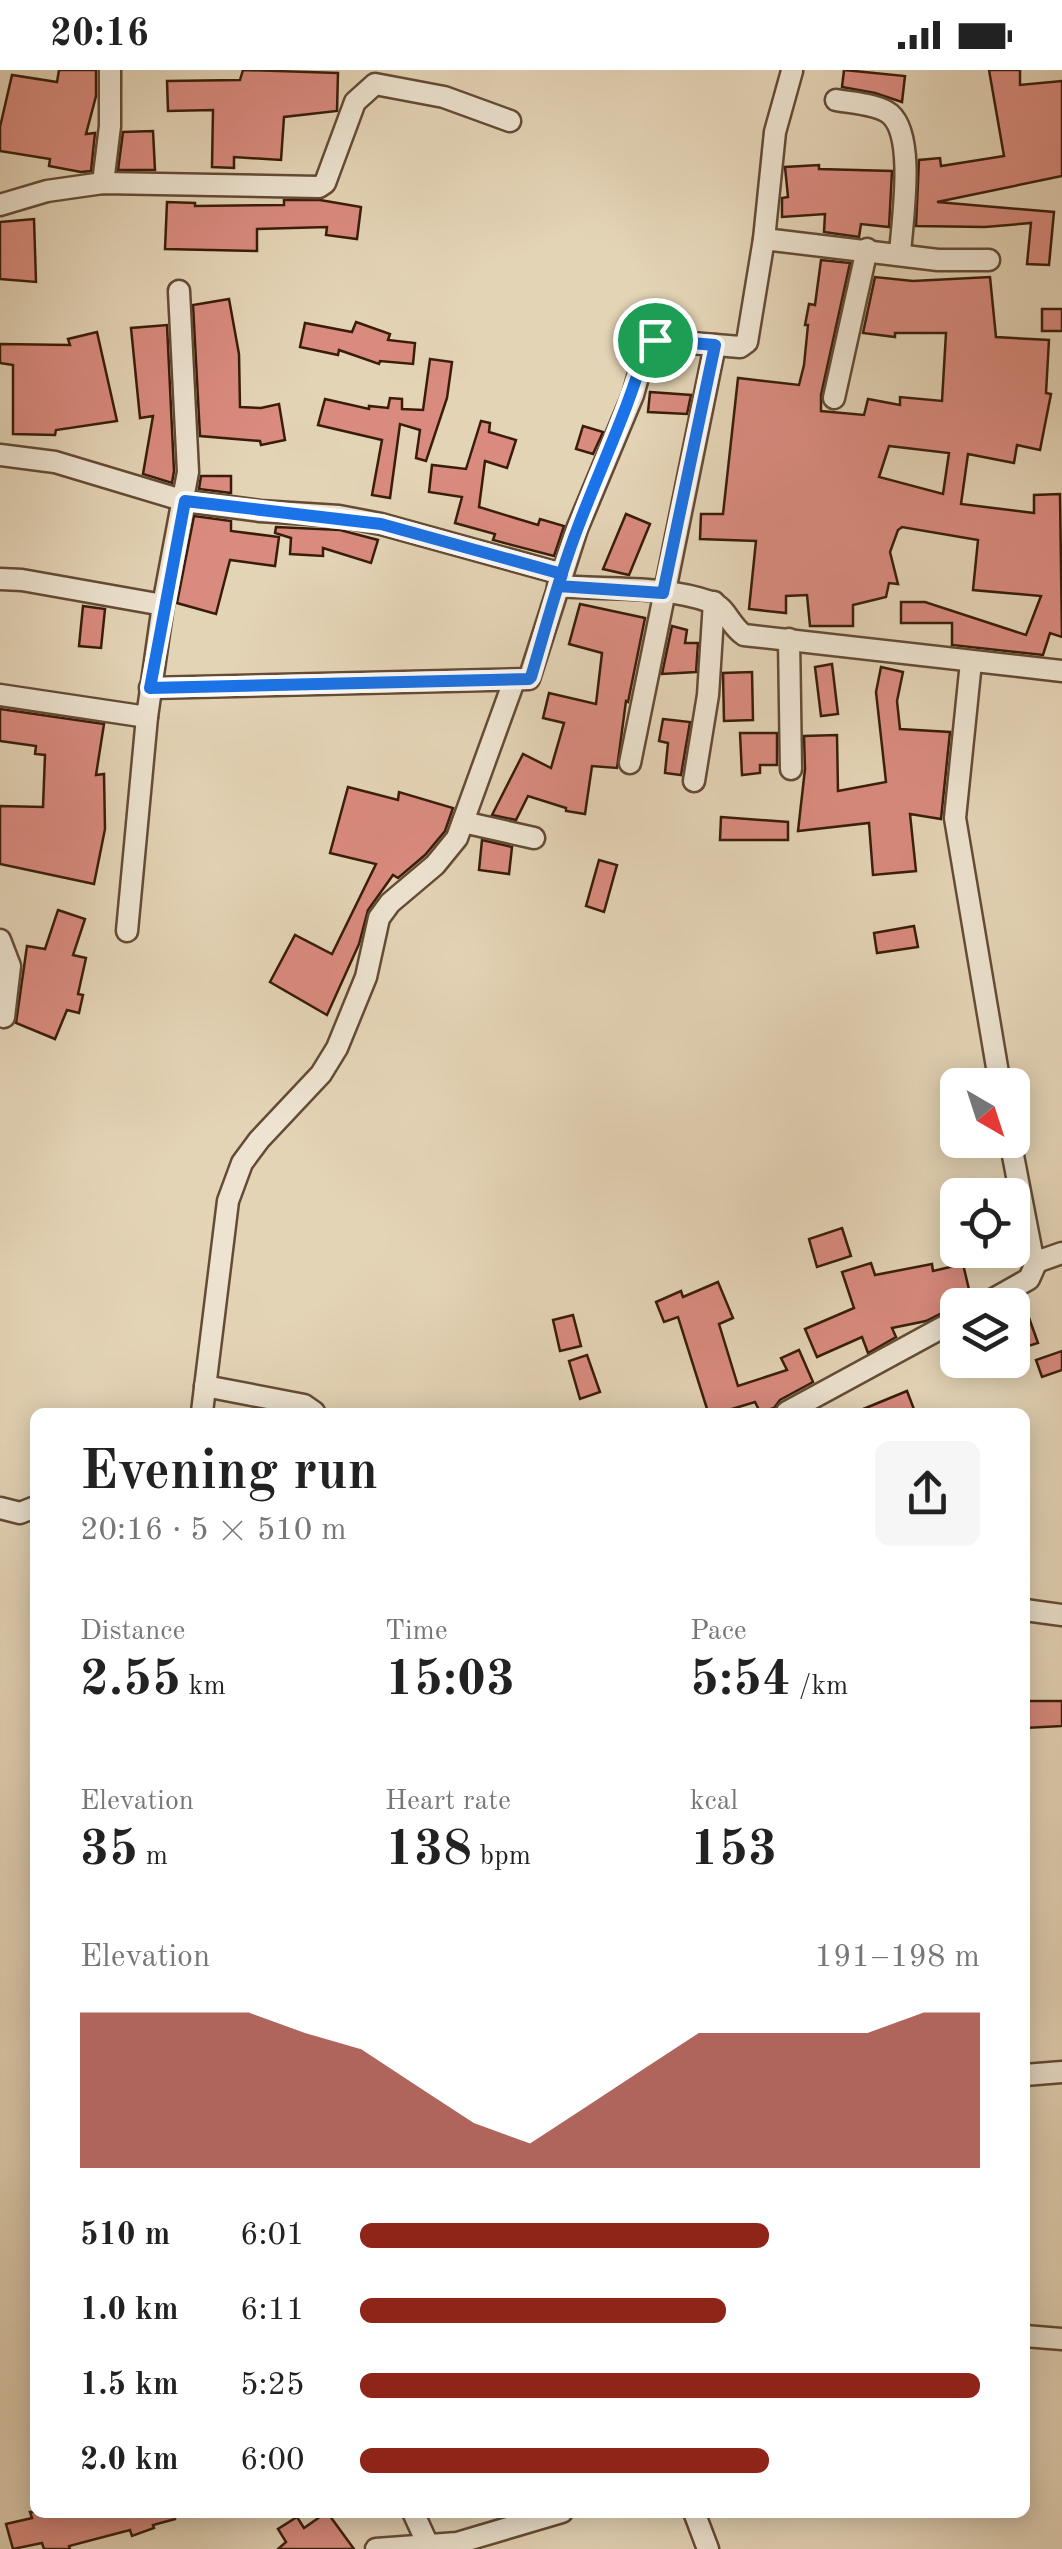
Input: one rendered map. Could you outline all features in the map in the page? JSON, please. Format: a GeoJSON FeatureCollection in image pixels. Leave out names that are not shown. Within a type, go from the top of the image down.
{"type":"FeatureCollection","features":[{"type":"Feature","properties":{"kind":"street"},"geometry":{"type":"LineString","coordinates":[[104,183],[110,70]]}},
{"type":"Feature","properties":{"kind":"street"},"geometry":{"type":"LineString","coordinates":[[150,688],[525,681],[531,677],[577,529],[633,394],[650,340],[740,347],[747,342],[764,238],[775,132],[792,71]]}},
{"type":"Feature","properties":{"kind":"street"},"geometry":{"type":"LineString","coordinates":[[0,205],[47,191],[104,183],[319,187],[356,102],[375,84],[444,96],[510,121]]}},
{"type":"Feature","properties":{"kind":"street"},"geometry":{"type":"LineString","coordinates":[[836,100],[888,111],[900,125],[905,152],[900,254]]}},
{"type":"Feature","properties":{"kind":"street"},"geometry":{"type":"LineString","coordinates":[[764,238],[938,260],[989,260]]}},
{"type":"Feature","properties":{"kind":"street"},"geometry":{"type":"LineString","coordinates":[[834,398],[867,249]]}},
{"type":"Feature","properties":{"kind":"street"},"geometry":{"type":"LineString","coordinates":[[128,931],[150,688],[188,472],[179,290]]}},
{"type":"Feature","properties":{"kind":"street"},"geometry":{"type":"LineString","coordinates":[[630,763],[715,345]]}},
{"type":"Feature","properties":{"kind":"street"},"geometry":{"type":"LineString","coordinates":[[0,454],[55,462],[185,501],[381,524],[560,580],[714,602],[733,628],[744,635],[1062,671]]}},
{"type":"Feature","properties":{"kind":"street"},"geometry":{"type":"LineString","coordinates":[[0,579],[163,605]]}},
{"type":"Feature","properties":{"kind":"street"},"geometry":{"type":"LineString","coordinates":[[694,781],[708,694],[714,602]]}},
{"type":"Feature","properties":{"kind":"street"},"geometry":{"type":"LineString","coordinates":[[789,639],[790,769]]}},
{"type":"Feature","properties":{"kind":"street"},"geometry":{"type":"LineString","coordinates":[[971,662],[955,818],[997,1068]]}},
{"type":"Feature","properties":{"kind":"street"},"geometry":{"type":"LineString","coordinates":[[203,1408],[228,1201],[242,1162],[322,1074],[337,1048],[366,977],[379,918],[390,903],[435,865],[457,838],[514,681]]}},
{"type":"Feature","properties":{"kind":"street"},"geometry":{"type":"LineString","coordinates":[[0,694],[148,717]]}},
{"type":"Feature","properties":{"kind":"street"},"geometry":{"type":"LineString","coordinates":[[462,822],[534,838]]}},
{"type":"Feature","properties":{"kind":"street"},"geometry":{"type":"LineString","coordinates":[[0,940],[10,966],[4,1017]]}},
{"type":"Feature","properties":{"kind":"street"},"geometry":{"type":"LineString","coordinates":[[1013,1158],[1033,1259],[1037,1261]]}},
{"type":"Feature","properties":{"kind":"street"},"geometry":{"type":"LineString","coordinates":[[1014,1288],[1029,1280],[1037,1261],[1062,1252]]}},
{"type":"Feature","properties":{"kind":"street"},"geometry":{"type":"LineString","coordinates":[[794,1408],[940,1329]]}},
{"type":"Feature","properties":{"kind":"street"},"geometry":{"type":"LineString","coordinates":[[206,1386],[308,1408]]}},
{"type":"Feature","properties":{"kind":"street"},"geometry":{"type":"LineString","coordinates":[[0,1508],[20,1513],[30,1509]]}},
{"type":"Feature","properties":{"kind":"street"},"geometry":{"type":"LineString","coordinates":[[1030,1611],[1062,1615]]}},
{"type":"Feature","properties":{"kind":"street"},"geometry":{"type":"LineString","coordinates":[[1030,2075],[1062,2072]]}},
{"type":"Feature","properties":{"kind":"street"},"geometry":{"type":"LineString","coordinates":[[1030,2337],[1062,2340]]}},
{"type":"Feature","properties":{"kind":"street"},"geometry":{"type":"LineString","coordinates":[[416,2518],[428,2545]]}},
{"type":"Feature","properties":{"kind":"street"},"geometry":{"type":"LineString","coordinates":[[376,2549],[457,2543],[542,2518]]}},
{"type":"Feature","properties":{"kind":"street"},"geometry":{"type":"LineString","coordinates":[[696,2518],[708,2549]]}},
{"type":"Feature","properties":{"kind":"building"},"geometry":{"type":"Polygon","coordinates":[[[59,70],[96,70],[96,96],[86,134],[95,133],[91,171],[49,166],[50,159],[0,151],[0,127],[12,75],[57,82],[59,70]]]}},
{"type":"Feature","properties":{"kind":"building"},"geometry":{"type":"Polygon","coordinates":[[[243,70],[338,73],[337,111],[284,117],[281,160],[234,157],[234,168],[212,167],[213,110],[168,111],[167,81],[240,80],[243,70]]]}},
{"type":"Feature","properties":{"kind":"building"},"geometry":{"type":"Polygon","coordinates":[[[844,70],[905,76],[902,102],[842,87],[844,70]]]}},
{"type":"Feature","properties":{"kind":"building"},"geometry":{"type":"Polygon","coordinates":[[[989,70],[1020,70],[1020,85],[1062,81],[1062,176],[937,202],[1054,212],[1049,265],[1027,264],[1031,223],[916,226],[919,160],[940,158],[941,166],[1004,156],[989,70]]]}},
{"type":"Feature","properties":{"kind":"building"},"geometry":{"type":"Polygon","coordinates":[[[153,131],[155,170],[118,170],[123,132],[153,131]]]}},
{"type":"Feature","properties":{"kind":"building"},"geometry":{"type":"Polygon","coordinates":[[[819,165],[819,169],[892,171],[889,227],[861,224],[859,237],[824,232],[825,214],[782,217],[782,198],[788,197],[785,167],[819,165]]]}},
{"type":"Feature","properties":{"kind":"building"},"geometry":{"type":"Polygon","coordinates":[[[284,200],[320,200],[361,207],[357,239],[326,235],[327,227],[257,229],[257,251],[165,249],[167,202],[195,206],[284,205],[284,200]]]}},
{"type":"Feature","properties":{"kind":"building"},"geometry":{"type":"Polygon","coordinates":[[[34,219],[36,282],[0,279],[0,222],[34,219]]]}},
{"type":"Feature","properties":{"kind":"building"},"geometry":{"type":"Polygon","coordinates":[[[821,260],[850,263],[821,395],[821,411],[864,415],[868,399],[900,405],[900,397],[942,401],[946,333],[895,333],[895,337],[863,333],[875,277],[913,281],[990,277],[996,337],[1049,340],[1046,393],[1051,394],[1040,450],[1017,445],[1014,463],[968,454],[961,504],[1034,513],[1034,495],[1060,494],[1062,637],[1050,633],[1043,655],[952,645],[952,623],[901,623],[901,602],[925,602],[1026,635],[1041,596],[973,590],[978,540],[902,527],[890,552],[898,584],[889,583],[886,597],[853,605],[853,626],[810,626],[807,595],[786,596],[786,613],[749,609],[756,541],[700,539],[701,514],[723,514],[738,378],[799,385],[809,304],[815,305],[821,260]],[[889,446],[879,477],[943,494],[949,453],[889,446]]]}},
{"type":"Feature","properties":{"kind":"building"},"geometry":{"type":"Polygon","coordinates":[[[229,299],[239,354],[240,407],[279,404],[285,440],[261,445],[260,441],[200,436],[193,305],[229,299]]]}},
{"type":"Feature","properties":{"kind":"building"},"geometry":{"type":"Polygon","coordinates":[[[1042,309],[1062,309],[1062,331],[1042,331],[1042,309]]]}},
{"type":"Feature","properties":{"kind":"building"},"geometry":{"type":"Polygon","coordinates":[[[356,322],[390,334],[388,340],[415,343],[413,364],[379,364],[339,350],[338,355],[300,347],[305,323],[352,332],[356,322]]]}},
{"type":"Feature","properties":{"kind":"building"},"geometry":{"type":"Polygon","coordinates":[[[167,325],[172,483],[143,474],[153,416],[140,418],[131,328],[167,325]]]}},
{"type":"Feature","properties":{"kind":"building"},"geometry":{"type":"Polygon","coordinates":[[[97,332],[117,421],[56,430],[55,435],[13,434],[13,365],[0,363],[0,344],[70,345],[68,339],[97,332]]]}},
{"type":"Feature","properties":{"kind":"building"},"geometry":{"type":"Polygon","coordinates":[[[430,359],[452,362],[447,398],[426,461],[416,458],[420,430],[400,424],[390,498],[372,495],[382,440],[318,425],[325,399],[369,409],[388,408],[390,398],[402,399],[402,409],[423,410],[430,359]]]}},
{"type":"Feature","properties":{"kind":"building"},"geometry":{"type":"Polygon","coordinates":[[[650,392],[691,395],[687,414],[648,412],[650,392]]]}},
{"type":"Feature","properties":{"kind":"building"},"geometry":{"type":"Polygon","coordinates":[[[481,421],[490,423],[489,432],[516,440],[507,468],[485,461],[479,507],[538,525],[540,519],[564,526],[554,556],[493,540],[495,534],[455,523],[462,497],[429,492],[432,465],[466,469],[481,421]]]}},
{"type":"Feature","properties":{"kind":"building"},"geometry":{"type":"Polygon","coordinates":[[[583,426],[603,432],[593,454],[576,449],[583,426]]]}},
{"type":"Feature","properties":{"kind":"building"},"geometry":{"type":"Polygon","coordinates":[[[201,476],[231,476],[231,493],[199,489],[201,476]]]}},
{"type":"Feature","properties":{"kind":"building"},"geometry":{"type":"Polygon","coordinates":[[[626,514],[650,524],[629,575],[603,569],[626,514]]]}},
{"type":"Feature","properties":{"kind":"building"},"geometry":{"type":"Polygon","coordinates":[[[194,516],[231,521],[231,531],[279,537],[275,566],[230,560],[216,614],[177,603],[194,516]]]}},
{"type":"Feature","properties":{"kind":"building"},"geometry":{"type":"Polygon","coordinates":[[[276,527],[340,530],[378,540],[371,563],[323,548],[323,556],[290,554],[291,538],[275,533],[276,527]]]}},
{"type":"Feature","properties":{"kind":"building"},"geometry":{"type":"Polygon","coordinates":[[[580,604],[645,618],[626,701],[617,768],[592,766],[585,814],[528,796],[516,820],[492,815],[523,754],[551,768],[564,723],[543,718],[549,693],[596,704],[602,653],[569,644],[580,604]]]}},
{"type":"Feature","properties":{"kind":"building"},"geometry":{"type":"Polygon","coordinates":[[[83,606],[105,609],[101,648],[79,646],[83,606]]]}},
{"type":"Feature","properties":{"kind":"building"},"geometry":{"type":"Polygon","coordinates":[[[672,626],[687,630],[685,643],[698,643],[696,672],[662,674],[672,626]]]}},
{"type":"Feature","properties":{"kind":"building"},"geometry":{"type":"Polygon","coordinates":[[[832,664],[838,714],[821,716],[815,667],[832,664]]]}},
{"type":"Feature","properties":{"kind":"building"},"geometry":{"type":"Polygon","coordinates":[[[881,667],[903,672],[897,701],[900,729],[950,732],[941,819],[910,814],[916,871],[873,875],[869,823],[798,831],[805,769],[804,736],[837,735],[838,791],[886,782],[876,692],[881,667]]]}},
{"type":"Feature","properties":{"kind":"building"},"geometry":{"type":"Polygon","coordinates":[[[752,672],[753,720],[724,721],[723,673],[752,672]]]}},
{"type":"Feature","properties":{"kind":"building"},"geometry":{"type":"Polygon","coordinates":[[[0,709],[104,724],[96,775],[104,774],[105,829],[94,884],[0,864],[0,806],[43,807],[45,755],[35,754],[36,746],[0,741],[0,709]]]}},
{"type":"Feature","properties":{"kind":"building"},"geometry":{"type":"Polygon","coordinates":[[[663,719],[690,722],[681,775],[665,773],[668,743],[659,741],[663,719]]]}},
{"type":"Feature","properties":{"kind":"building"},"geometry":{"type":"Polygon","coordinates":[[[740,733],[777,733],[777,765],[760,765],[760,773],[742,775],[740,733]]]}},
{"type":"Feature","properties":{"kind":"building"},"geometry":{"type":"Polygon","coordinates":[[[348,787],[398,800],[399,792],[453,808],[445,831],[425,855],[398,878],[393,875],[368,910],[359,944],[327,1015],[270,982],[295,935],[332,954],[376,864],[330,853],[348,787]]]}},
{"type":"Feature","properties":{"kind":"building"},"geometry":{"type":"Polygon","coordinates":[[[721,817],[788,822],[788,840],[720,840],[721,817]]]}},
{"type":"Feature","properties":{"kind":"building"},"geometry":{"type":"Polygon","coordinates":[[[482,840],[512,847],[509,874],[479,870],[482,840]]]}},
{"type":"Feature","properties":{"kind":"building"},"geometry":{"type":"Polygon","coordinates":[[[599,860],[617,865],[604,912],[586,906],[599,860]]]}},
{"type":"Feature","properties":{"kind":"building"},"geometry":{"type":"Polygon","coordinates":[[[58,910],[85,919],[73,955],[86,958],[78,994],[83,995],[79,1013],[67,1010],[55,1039],[16,1023],[27,946],[45,949],[58,910]]]}},
{"type":"Feature","properties":{"kind":"building"},"geometry":{"type":"Polygon","coordinates":[[[914,926],[918,947],[877,953],[874,933],[914,926]]]}},
{"type":"Feature","properties":{"kind":"building"},"geometry":{"type":"Polygon","coordinates":[[[842,1228],[851,1256],[817,1267],[809,1239],[842,1228]]]}},
{"type":"Feature","properties":{"kind":"building"},"geometry":{"type":"Polygon","coordinates":[[[871,1263],[875,1275],[932,1264],[933,1271],[964,1268],[969,1288],[940,1288],[940,1314],[892,1328],[896,1337],[868,1353],[862,1337],[817,1357],[805,1329],[854,1308],[842,1272],[871,1263]]]}},
{"type":"Feature","properties":{"kind":"building"},"geometry":{"type":"Polygon","coordinates":[[[718,1282],[733,1318],[719,1324],[738,1386],[787,1370],[781,1358],[799,1350],[813,1382],[780,1400],[774,1408],[758,1408],[755,1402],[735,1408],[707,1408],[678,1317],[664,1322],[656,1302],[681,1291],[683,1297],[718,1282]]]}},
{"type":"Feature","properties":{"kind":"building"},"geometry":{"type":"Polygon","coordinates":[[[573,1315],[581,1346],[560,1351],[553,1320],[573,1315]]]}},
{"type":"Feature","properties":{"kind":"building"},"geometry":{"type":"Polygon","coordinates":[[[1030,1321],[1038,1343],[1030,1345],[1030,1321]]]}},
{"type":"Feature","properties":{"kind":"building"},"geometry":{"type":"Polygon","coordinates":[[[1062,1351],[1062,1370],[1042,1377],[1036,1360],[1062,1351]]]}},
{"type":"Feature","properties":{"kind":"building"},"geometry":{"type":"Polygon","coordinates":[[[587,1355],[600,1392],[580,1399],[569,1361],[587,1355]]]}},
{"type":"Feature","properties":{"kind":"building"},"geometry":{"type":"Polygon","coordinates":[[[907,1391],[913,1408],[866,1408],[907,1391]]]}},
{"type":"Feature","properties":{"kind":"building"},"geometry":{"type":"Polygon","coordinates":[[[1030,1701],[1062,1701],[1062,1726],[1030,1728],[1030,1701]]]}},
{"type":"Feature","properties":{"kind":"building"},"geometry":{"type":"Polygon","coordinates":[[[32,2518],[175,2519],[132,2536],[130,2530],[69,2546],[70,2549],[44,2549],[42,2543],[13,2549],[6,2524],[32,2518]]]}},
{"type":"Feature","properties":{"kind":"building"},"geometry":{"type":"Polygon","coordinates":[[[295,2518],[304,2528],[318,2518],[331,2518],[354,2549],[278,2549],[286,2542],[278,2529],[295,2518]]]}},
{"type":"Feature","properties":{"kind":"route"},"geometry":{"type":"LineString","coordinates":[[655,340],[647,344],[633,394],[577,529],[558,586],[531,677],[529,679],[150,688],[185,501],[339,516],[381,524],[562,574],[558,586],[663,593],[715,345],[655,340]]}}]}
